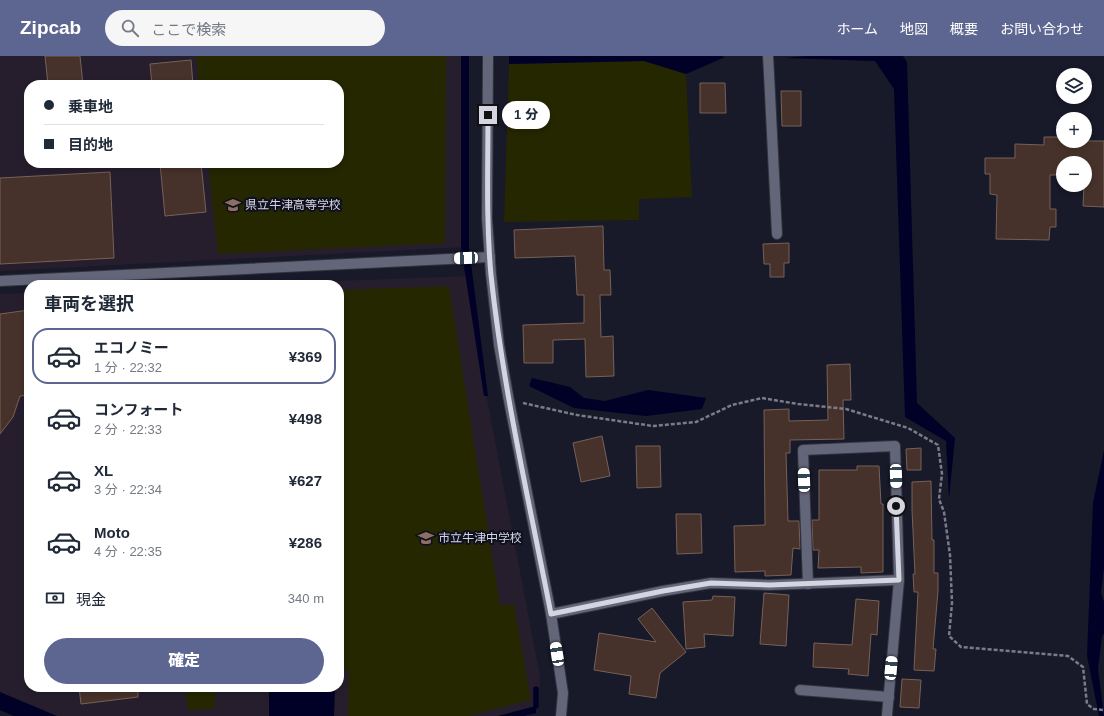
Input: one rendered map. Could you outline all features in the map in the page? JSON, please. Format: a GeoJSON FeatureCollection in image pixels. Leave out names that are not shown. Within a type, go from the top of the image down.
{"type":"FeatureCollection","features":[{"type":"Feature","properties":{"kind":"street"},"geometry":{"type":"LineString","coordinates":[[488,56],[487,218],[499,345],[551,614],[563,693],[561,716]]}},
{"type":"Feature","properties":{"kind":"street"},"geometry":{"type":"LineString","coordinates":[[768,56],[778,234]]}},
{"type":"Feature","properties":{"kind":"street"},"geometry":{"type":"LineString","coordinates":[[0,281],[490,257]]}},
{"type":"Feature","properties":{"kind":"street"},"geometry":{"type":"LineString","coordinates":[[808,584],[802,450],[895,446],[899,580],[887,715]]}},
{"type":"Feature","properties":{"kind":"street"},"geometry":{"type":"LineString","coordinates":[[551,614],[663,591],[711,583],[770,585],[899,580]]}},
{"type":"Feature","properties":{"kind":"street"},"geometry":{"type":"LineString","coordinates":[[800,690],[889,697]]}},
{"type":"Feature","properties":{"kind":"path"},"geometry":{"type":"LineString","coordinates":[[509,401],[539,405],[584,417],[653,426],[696,422],[732,405],[762,398],[798,404],[846,409],[908,428],[938,445],[942,474],[939,499],[944,512],[950,555],[952,603],[949,636],[961,648],[1068,656],[1083,667],[1087,704],[1094,709],[1104,710]]}},
{"type":"Feature","properties":{"kind":"shaded area","name":"県立牛津高等学校"},"geometry":{"type":"Polygon","coordinates":[[[0,56],[467,56],[466,247],[0,271],[0,56]]]}},
{"type":"Feature","properties":{"kind":"shaded area","name":"市立牛津中学校"},"geometry":{"type":"Polygon","coordinates":[[[470,276],[487,399],[540,676],[539,708],[508,716],[49,716],[0,695],[0,294],[24,293],[24,692],[344,692],[344,281],[470,276]]]}},
{"type":"Feature","properties":{"kind":"green space"},"geometry":{"type":"Polygon","coordinates":[[[196,56],[446,56],[445,243],[218,254],[209,168],[344,168],[344,80],[198,80],[196,56]]]}},
{"type":"Feature","properties":{"kind":"green space"},"geometry":{"type":"Polygon","coordinates":[[[644,61],[686,74],[692,197],[639,199],[639,220],[504,222],[509,64],[644,61]]]}},
{"type":"Feature","properties":{"kind":"green space","name":"市立牛津中学校"},"geometry":{"type":"Polygon","coordinates":[[[449,286],[500,605],[514,604],[531,700],[468,716],[348,716],[349,670],[344,670],[344,290],[449,286]]]}},
{"type":"Feature","properties":{"kind":"green space"},"geometry":{"type":"Polygon","coordinates":[[[186,692],[215,692],[215,708],[188,711],[186,692]]]}},
{"type":"Feature","properties":{"kind":"water"},"geometry":{"type":"Polygon","coordinates":[[[461,56],[469,56],[469,248],[488,396],[484,396],[461,247],[461,56]]]}},
{"type":"Feature","properties":{"kind":"water"},"geometry":{"type":"Polygon","coordinates":[[[509,56],[725,57],[686,74],[644,61],[509,64],[509,56]]]}},
{"type":"Feature","properties":{"kind":"water"},"geometry":{"type":"Polygon","coordinates":[[[807,56],[903,56],[907,62],[917,403],[955,438],[949,498],[946,441],[905,417],[894,89],[875,61],[785,58],[807,56]]]}},
{"type":"Feature","properties":{"kind":"water"},"geometry":{"type":"Polygon","coordinates":[[[532,378],[570,387],[584,398],[605,401],[648,390],[706,398],[702,409],[646,416],[574,408],[529,386],[532,378]]]}},
{"type":"Feature","properties":{"kind":"water"},"geometry":{"type":"Polygon","coordinates":[[[1104,450],[1104,568],[1101,593],[1104,602],[1104,634],[1102,636],[1098,669],[1104,716],[1099,716],[1087,656],[1093,503],[1104,450]]]}},
{"type":"Feature","properties":{"kind":"water"},"geometry":{"type":"Polygon","coordinates":[[[0,692],[57,716],[14,716],[0,710],[0,692]]]}},
{"type":"Feature","properties":{"kind":"water"},"geometry":{"type":"Polygon","coordinates":[[[269,692],[335,692],[334,716],[269,716],[269,692]]]}},
{"type":"Feature","properties":{"kind":"water"},"geometry":{"type":"Polygon","coordinates":[[[536,706],[536,713],[524,716],[498,716],[536,706]]]}},
{"type":"Feature","properties":{"kind":"building"},"geometry":{"type":"Polygon","coordinates":[[[45,56],[80,56],[82,80],[47,80],[45,56]]]}},
{"type":"Feature","properties":{"kind":"building"},"geometry":{"type":"Polygon","coordinates":[[[191,60],[193,80],[152,80],[150,64],[191,60]]]}},
{"type":"Feature","properties":{"kind":"building"},"geometry":{"type":"Polygon","coordinates":[[[700,83],[725,83],[726,113],[700,113],[700,83]]]}},
{"type":"Feature","properties":{"kind":"building"},"geometry":{"type":"Polygon","coordinates":[[[781,91],[801,91],[801,126],[782,126],[781,91]]]}},
{"type":"Feature","properties":{"kind":"building"},"geometry":{"type":"Polygon","coordinates":[[[1044,137],[1056,137],[1056,148],[1092,148],[1092,141],[1104,141],[1104,207],[1083,206],[1084,192],[1092,192],[1092,156],[1056,156],[1056,175],[1050,175],[1050,209],[1056,209],[1056,227],[1050,227],[1049,240],[996,239],[997,195],[990,194],[990,174],[985,174],[985,158],[1015,158],[1015,144],[1044,145],[1044,137]]]}},
{"type":"Feature","properties":{"kind":"building"},"geometry":{"type":"Polygon","coordinates":[[[160,168],[202,168],[206,212],[165,216],[160,168]]]}},
{"type":"Feature","properties":{"kind":"building"},"geometry":{"type":"Polygon","coordinates":[[[110,172],[114,258],[0,264],[0,178],[110,172]]]}},
{"type":"Feature","properties":{"kind":"building"},"geometry":{"type":"Polygon","coordinates":[[[603,226],[604,270],[610,270],[611,295],[600,295],[601,337],[613,336],[614,376],[586,377],[585,339],[553,340],[553,363],[524,363],[523,325],[584,323],[584,295],[577,295],[575,256],[515,258],[514,230],[603,226]]]}},
{"type":"Feature","properties":{"kind":"building"},"geometry":{"type":"Polygon","coordinates":[[[789,243],[789,263],[784,263],[784,277],[770,277],[770,264],[764,264],[763,244],[789,243]]]}},
{"type":"Feature","properties":{"kind":"building"},"geometry":{"type":"Polygon","coordinates":[[[24,311],[24,396],[20,396],[13,417],[0,434],[0,314],[24,311]]]}},
{"type":"Feature","properties":{"kind":"building"},"geometry":{"type":"Polygon","coordinates":[[[850,364],[851,400],[843,400],[844,439],[790,440],[790,453],[786,453],[788,521],[799,521],[800,549],[793,548],[791,575],[765,576],[765,571],[735,572],[734,526],[765,525],[764,410],[789,409],[789,421],[828,420],[827,365],[850,364]]]}},
{"type":"Feature","properties":{"kind":"building"},"geometry":{"type":"Polygon","coordinates":[[[602,436],[610,476],[581,482],[573,443],[602,436]]]}},
{"type":"Feature","properties":{"kind":"building"},"geometry":{"type":"Polygon","coordinates":[[[636,446],[660,446],[661,487],[637,488],[636,446]]]}},
{"type":"Feature","properties":{"kind":"building"},"geometry":{"type":"Polygon","coordinates":[[[921,448],[921,470],[907,470],[906,449],[921,448]]]}},
{"type":"Feature","properties":{"kind":"building"},"geometry":{"type":"Polygon","coordinates":[[[857,466],[879,466],[881,504],[883,504],[883,572],[861,573],[861,567],[818,568],[819,550],[813,550],[812,520],[819,520],[819,470],[857,470],[857,466]]]}},
{"type":"Feature","properties":{"kind":"building"},"geometry":{"type":"Polygon","coordinates":[[[931,481],[934,573],[938,573],[933,649],[936,649],[934,671],[914,670],[918,592],[914,592],[913,574],[915,574],[912,482],[931,481]]]}},
{"type":"Feature","properties":{"kind":"building"},"geometry":{"type":"Polygon","coordinates":[[[676,514],[701,514],[702,553],[677,554],[676,514]]]}},
{"type":"Feature","properties":{"kind":"building"},"geometry":{"type":"Polygon","coordinates":[[[764,593],[789,595],[786,646],[760,644],[764,593]]]}},
{"type":"Feature","properties":{"kind":"building"},"geometry":{"type":"Polygon","coordinates":[[[713,596],[735,597],[733,636],[704,634],[705,647],[686,649],[683,602],[712,600],[713,596]]]}},
{"type":"Feature","properties":{"kind":"building"},"geometry":{"type":"Polygon","coordinates":[[[856,599],[879,601],[877,635],[871,634],[868,676],[848,674],[849,669],[813,667],[814,643],[852,645],[856,599]]]}},
{"type":"Feature","properties":{"kind":"building"},"geometry":{"type":"Polygon","coordinates":[[[652,608],[686,652],[660,673],[656,698],[629,694],[631,676],[594,670],[599,633],[656,642],[638,619],[652,608]]]}},
{"type":"Feature","properties":{"kind":"building"},"geometry":{"type":"Polygon","coordinates":[[[902,679],[921,680],[919,708],[900,707],[902,679]]]}},
{"type":"Feature","properties":{"kind":"building"},"geometry":{"type":"Polygon","coordinates":[[[80,692],[138,692],[138,697],[81,704],[80,692]]]}},
{"type":"Feature","properties":{"kind":"waterway"},"geometry":{"type":"LineString","coordinates":[[536,689],[536,706]]}},
{"type":"Feature","properties":{"kind":"place","name":"県立牛津高等学校"},"geometry":{"type":"Point","coordinates":[233,205]}},
{"type":"Feature","properties":{"kind":"place","name":"市立牛津中学校"},"geometry":{"type":"Point","coordinates":[426,538]}},
{"type":"Feature","properties":{"kind":"route"},"geometry":{"type":"LineString","coordinates":[[488,115],[487,218],[491,274],[499,345],[551,614],[663,591],[711,583],[770,585],[899,580],[896,506]]}}]}
